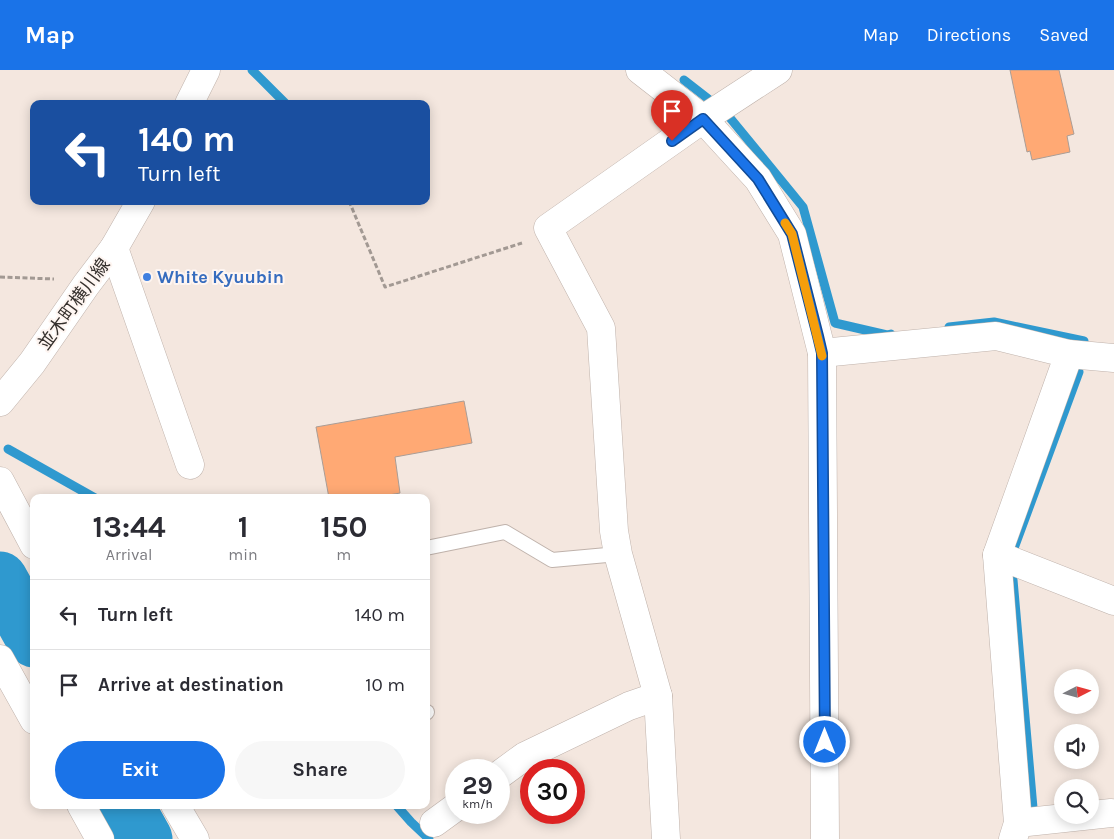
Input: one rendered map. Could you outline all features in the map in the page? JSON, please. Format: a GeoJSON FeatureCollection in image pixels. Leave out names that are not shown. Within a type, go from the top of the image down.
{"type":"FeatureCollection","features":[{"type":"Feature","properties":{"kind":"street"},"geometry":{"type":"LineString","coordinates":[[192,100],[206,70]]}},
{"type":"Feature","properties":{"kind":"street"},"geometry":{"type":"LineString","coordinates":[[640,70],[703,119],[758,179],[792,234],[822,353],[825,839]]}},
{"type":"Feature","properties":{"kind":"street"},"geometry":{"type":"LineString","coordinates":[[666,839],[658,696],[618,554],[614,531],[601,328],[548,228],[703,119],[778,70]]}},
{"type":"Feature","properties":{"kind":"street","name":"並木町横川線"},"geometry":{"type":"LineString","coordinates":[[0,402],[32,363],[114,248],[139,205]]}},
{"type":"Feature","properties":{"kind":"street"},"geometry":{"type":"LineString","coordinates":[[114,248],[190,465]]}},
{"type":"Feature","properties":{"kind":"street"},"geometry":{"type":"LineString","coordinates":[[822,353],[996,336],[1069,354],[1113,354]]}},
{"type":"Feature","properties":{"kind":"street"},"geometry":{"type":"LineString","coordinates":[[1069,354],[997,555],[1016,831],[1111,813]]}},
{"type":"Feature","properties":{"kind":"street"},"geometry":{"type":"LineString","coordinates":[[0,482],[25,517],[30,533]]}},
{"type":"Feature","properties":{"kind":"street"},"geometry":{"type":"LineString","coordinates":[[997,555],[1114,601]]}},
{"type":"Feature","properties":{"kind":"street"},"geometry":{"type":"LineString","coordinates":[[0,659],[30,713]]}},
{"type":"Feature","properties":{"kind":"street"},"geometry":{"type":"LineString","coordinates":[[510,767],[525,756],[629,706],[658,696]]}},
{"type":"Feature","properties":{"kind":"street"},"geometry":{"type":"LineString","coordinates":[[83,809],[100,839]]}},
{"type":"Feature","properties":{"kind":"street"},"geometry":{"type":"LineString","coordinates":[[177,809],[194,839]]}},
{"type":"Feature","properties":{"kind":"street"},"geometry":{"type":"LineString","coordinates":[[434,823],[445,815]]}},
{"type":"Feature","properties":{"kind":"lane"},"geometry":{"type":"LineString","coordinates":[[430,547],[505,532],[552,560],[618,554]]}},
{"type":"Feature","properties":{"kind":"path"},"geometry":{"type":"LineString","coordinates":[[351,205],[385,287],[524,242],[548,228]]}},
{"type":"Feature","properties":{"kind":"path"},"geometry":{"type":"LineString","coordinates":[[0,277],[52,278],[86,285]]}},
{"type":"Feature","properties":{"kind":"building"},"geometry":{"type":"Polygon","coordinates":[[[1010,70],[1059,70],[1074,134],[1067,136],[1070,152],[1032,160],[1030,151],[1027,152],[1010,70]]]}},
{"type":"Feature","properties":{"kind":"building"},"geometry":{"type":"Polygon","coordinates":[[[464,401],[472,443],[395,457],[400,493],[328,494],[316,427],[464,401]]]}},
{"type":"Feature","properties":{"kind":"waterway"},"geometry":{"type":"LineString","coordinates":[[252,70],[282,100]]}},
{"type":"Feature","properties":{"kind":"waterway"},"geometry":{"type":"LineString","coordinates":[[684,80],[711,101]]}},
{"type":"Feature","properties":{"kind":"waterway"},"geometry":{"type":"LineString","coordinates":[[726,113],[803,207],[835,323],[887,335],[891,334]]}},
{"type":"Feature","properties":{"kind":"waterway"},"geometry":{"type":"LineString","coordinates":[[949,327],[994,322],[1084,341]]}},
{"type":"Feature","properties":{"kind":"waterway"},"geometry":{"type":"LineString","coordinates":[[1013,551],[1079,372]]}},
{"type":"Feature","properties":{"kind":"waterway"},"geometry":{"type":"LineString","coordinates":[[8,449],[88,494]]}},
{"type":"Feature","properties":{"kind":"waterway"},"geometry":{"type":"LineString","coordinates":[[0,579],[30,633]]}},
{"type":"Feature","properties":{"kind":"waterway"},"geometry":{"type":"LineString","coordinates":[[1013,580],[1033,808]]}},
{"type":"Feature","properties":{"kind":"waterway"},"geometry":{"type":"LineString","coordinates":[[128,809],[145,839]]}},
{"type":"Feature","properties":{"kind":"waterway"},"geometry":{"type":"LineString","coordinates":[[400,809],[429,839]]}},
{"type":"Feature","properties":{"kind":"slow traffic"},"geometry":{"type":"LineString","coordinates":[[785,223],[792,234],[822,356]]}},
{"type":"Feature","properties":{"kind":"place","name":"White Kyuubin"},"geometry":{"type":"Point","coordinates":[147,277]}},
{"type":"Feature","properties":{"kind":"route"},"geometry":{"type":"LineString","coordinates":[[672,141],[703,119],[758,179],[792,234],[818,336],[822,353],[825,742]]}}]}
